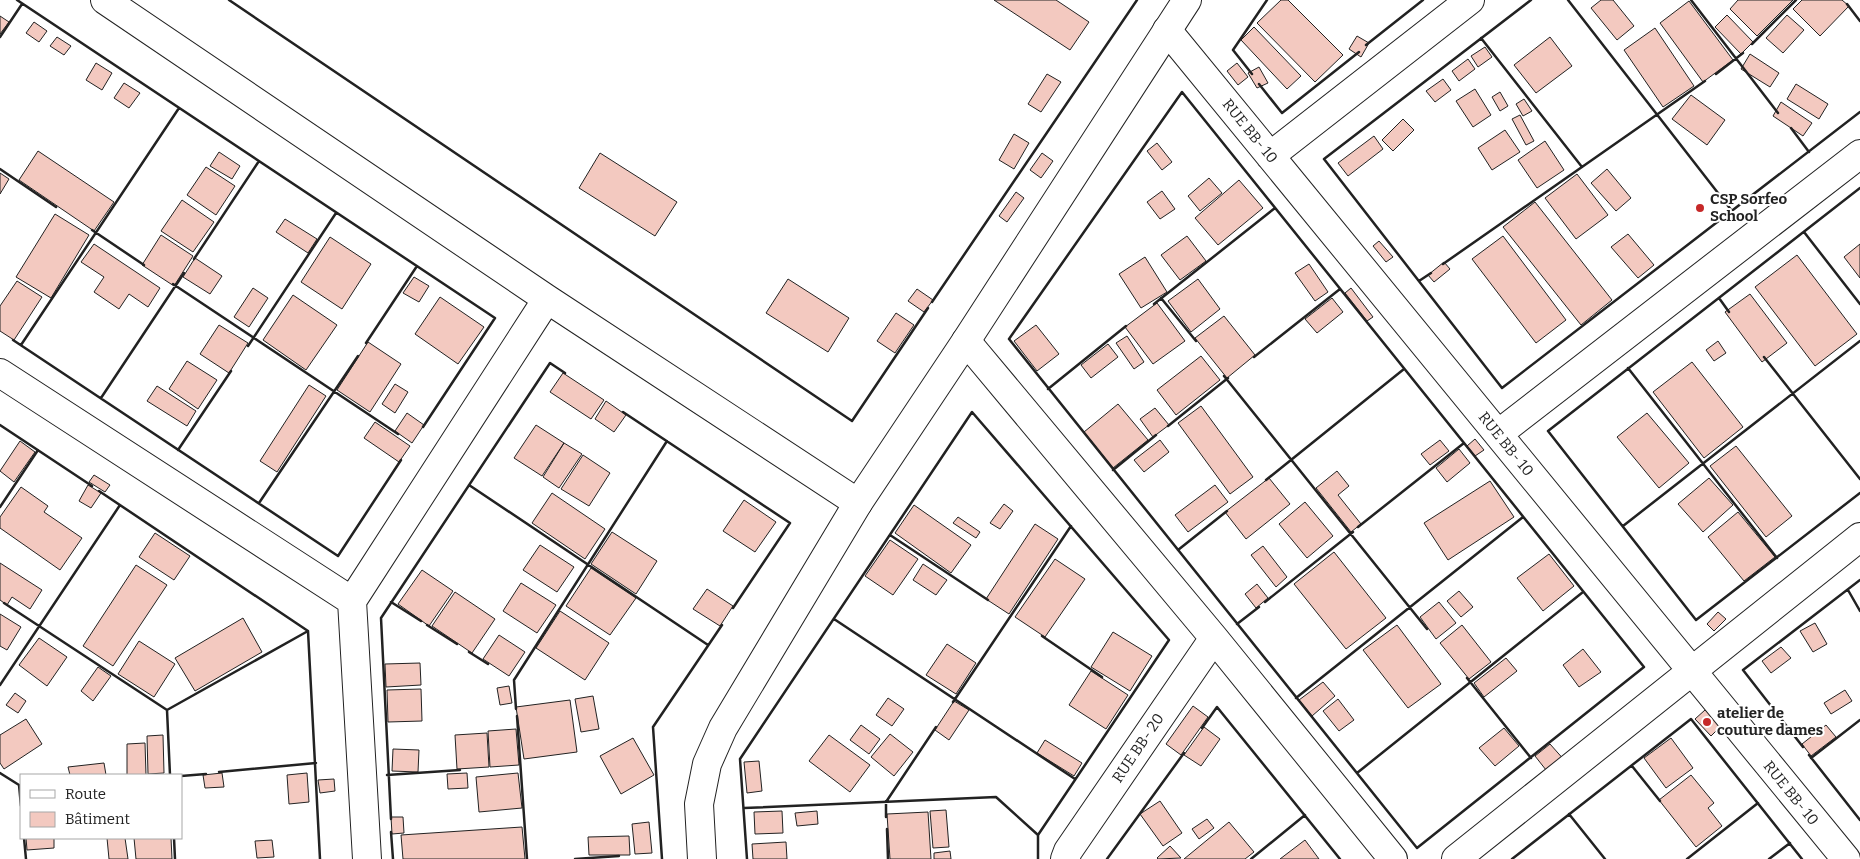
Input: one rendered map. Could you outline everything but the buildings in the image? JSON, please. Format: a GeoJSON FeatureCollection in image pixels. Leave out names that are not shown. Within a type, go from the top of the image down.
{"type":"FeatureCollection","features":[{"type":"Feature","properties":{"kind":"street"},"geometry":{"type":"LineString","coordinates":[[105,0],[547,299],[858,503]]}},
{"type":"Feature","properties":{"kind":"street"},"geometry":{"type":"LineString","coordinates":[[702,859],[699,804],[707,764],[723,728],[858,503],[966,341],[1187,0]]}},
{"type":"Feature","properties":{"kind":"street"},"geometry":{"type":"LineString","coordinates":[[1270,156],[1470,0]]}},
{"type":"Feature","properties":{"kind":"street","name":"RUE BB- 10"},"geometry":{"type":"LineString","coordinates":[[1167,30],[1846,859]]}},
{"type":"Feature","properties":{"kind":"street"},"geometry":{"type":"LineString","coordinates":[[1498,434],[1860,154]]}},
{"type":"Feature","properties":{"kind":"street"},"geometry":{"type":"LineString","coordinates":[[367,859],[352,601],[547,299]]}},
{"type":"Feature","properties":{"kind":"street"},"geometry":{"type":"LineString","coordinates":[[966,341],[1214,638],[1393,859]]}},
{"type":"Feature","properties":{"kind":"street"},"geometry":{"type":"LineString","coordinates":[[0,373],[352,601]]}},
{"type":"Feature","properties":{"kind":"street"},"geometry":{"type":"LineString","coordinates":[[1456,859],[1860,537]]}},
{"type":"Feature","properties":{"kind":"street","name":"RUE BB- 20"},"geometry":{"type":"LineString","coordinates":[[1065,859],[1074,842],[1214,638]]}},
{"type":"Feature","properties":{"kind":"wall"},"geometry":{"type":"LineString","coordinates":[[17,0],[495,318],[423,427]]}},
{"type":"Feature","properties":{"kind":"wall"},"geometry":{"type":"LineString","coordinates":[[229,0],[852,421],[928,308]]}},
{"type":"Feature","properties":{"kind":"wall"},"geometry":{"type":"LineString","coordinates":[[932,302],[1137,0]]}},
{"type":"Feature","properties":{"kind":"wall"},"geometry":{"type":"LineString","coordinates":[[1252,74],[1233,50],[1267,0]]}},
{"type":"Feature","properties":{"kind":"wall"},"geometry":{"type":"LineString","coordinates":[[1366,45],[1423,0]]}},
{"type":"Feature","properties":{"kind":"wall"},"geometry":{"type":"LineString","coordinates":[[1531,0],[1324,159],[1502,388],[1860,112]]}},
{"type":"Feature","properties":{"kind":"wall"},"geometry":{"type":"LineString","coordinates":[[1568,0],[1732,211]]}},
{"type":"Feature","properties":{"kind":"wall"},"geometry":{"type":"LineString","coordinates":[[1691,0],[1778,113]]}},
{"type":"Feature","properties":{"kind":"wall"},"geometry":{"type":"LineString","coordinates":[[1752,44],[1796,0]]}},
{"type":"Feature","properties":{"kind":"wall"},"geometry":{"type":"LineString","coordinates":[[0,37],[22,4]]}},
{"type":"Feature","properties":{"kind":"wall"},"geometry":{"type":"LineString","coordinates":[[1847,4],[1860,21]]}},
{"type":"Feature","properties":{"kind":"wall"},"geometry":{"type":"LineString","coordinates":[[1481,38],[1582,167]]}},
{"type":"Feature","properties":{"kind":"wall"},"geometry":{"type":"LineString","coordinates":[[1259,84],[1282,113],[1359,52]]}},
{"type":"Feature","properties":{"kind":"wall"},"geometry":{"type":"LineString","coordinates":[[1716,74],[1743,53]]}},
{"type":"Feature","properties":{"kind":"wall"},"geometry":{"type":"LineString","coordinates":[[1443,264],[1705,81]]}},
{"type":"Feature","properties":{"kind":"wall"},"geometry":{"type":"LineString","coordinates":[[1182,92],[1644,667],[1417,848],[1009,339],[1182,92]]}},
{"type":"Feature","properties":{"kind":"wall"},"geometry":{"type":"LineString","coordinates":[[21,345],[179,108]]}},
{"type":"Feature","properties":{"kind":"wall"},"geometry":{"type":"LineString","coordinates":[[1791,128],[1809,152]]}},
{"type":"Feature","properties":{"kind":"wall"},"geometry":{"type":"LineString","coordinates":[[194,259],[259,161]]}},
{"type":"Feature","properties":{"kind":"wall"},"geometry":{"type":"LineString","coordinates":[[0,169],[56,207]]}},
{"type":"Feature","properties":{"kind":"wall"},"geometry":{"type":"LineString","coordinates":[[1860,188],[1548,431],[1696,620],[1860,493]]}},
{"type":"Feature","properties":{"kind":"wall"},"geometry":{"type":"LineString","coordinates":[[1154,304],[1275,208]]}},
{"type":"Feature","properties":{"kind":"wall"},"geometry":{"type":"LineString","coordinates":[[248,346],[336,213]]}},
{"type":"Feature","properties":{"kind":"wall"},"geometry":{"type":"LineString","coordinates":[[92,230],[144,265]]}},
{"type":"Feature","properties":{"kind":"wall"},"geometry":{"type":"LineString","coordinates":[[1804,232],[1860,304]]}},
{"type":"Feature","properties":{"kind":"wall"},"geometry":{"type":"LineString","coordinates":[[366,343],[417,266]]}},
{"type":"Feature","properties":{"kind":"wall"},"geometry":{"type":"LineString","coordinates":[[101,398],[184,273]]}},
{"type":"Feature","properties":{"kind":"wall"},"geometry":{"type":"LineString","coordinates":[[1419,281],[1431,273]]}},
{"type":"Feature","properties":{"kind":"wall"},"geometry":{"type":"LineString","coordinates":[[173,284],[398,434]]}},
{"type":"Feature","properties":{"kind":"wall"},"geometry":{"type":"LineString","coordinates":[[1254,357],[1340,289]]}},
{"type":"Feature","properties":{"kind":"wall"},"geometry":{"type":"LineString","coordinates":[[1161,298],[1196,341]]}},
{"type":"Feature","properties":{"kind":"wall"},"geometry":{"type":"LineString","coordinates":[[1719,298],[1729,312]]}},
{"type":"Feature","properties":{"kind":"wall"},"geometry":{"type":"LineString","coordinates":[[1048,389],[1126,326]]}},
{"type":"Feature","properties":{"kind":"wall"},"geometry":{"type":"LineString","coordinates":[[13,340],[338,556],[401,460]]}},
{"type":"Feature","properties":{"kind":"wall"},"geometry":{"type":"LineString","coordinates":[[1623,526],[1860,341]]}},
{"type":"Feature","properties":{"kind":"wall"},"geometry":{"type":"LineString","coordinates":[[259,503],[358,356]]}},
{"type":"Feature","properties":{"kind":"wall"},"geometry":{"type":"LineString","coordinates":[[1764,357],[1860,479]]}},
{"type":"Feature","properties":{"kind":"wall"},"geometry":{"type":"LineString","coordinates":[[391,819],[381,618],[550,363],[565,373]]}},
{"type":"Feature","properties":{"kind":"wall"},"geometry":{"type":"LineString","coordinates":[[1628,368],[1777,558]]}},
{"type":"Feature","properties":{"kind":"wall"},"geometry":{"type":"LineString","coordinates":[[1266,480],[1404,369]]}},
{"type":"Feature","properties":{"kind":"wall"},"geometry":{"type":"LineString","coordinates":[[178,450],[231,371]]}},
{"type":"Feature","properties":{"kind":"wall"},"geometry":{"type":"LineString","coordinates":[[1224,376],[1427,629]]}},
{"type":"Feature","properties":{"kind":"wall"},"geometry":{"type":"LineString","coordinates":[[1168,426],[1228,378]]}},
{"type":"Feature","properties":{"kind":"wall"},"geometry":{"type":"LineString","coordinates":[[623,412],[790,523],[733,608]]}},
{"type":"Feature","properties":{"kind":"wall"},"geometry":{"type":"LineString","coordinates":[[747,859],[740,759],[972,412],[1169,640],[1038,835],[1038,859]]}},
{"type":"Feature","properties":{"kind":"wall"},"geometry":{"type":"LineString","coordinates":[[0,425],[92,486]]}},
{"type":"Feature","properties":{"kind":"wall"},"geometry":{"type":"LineString","coordinates":[[1113,470],[1156,435]]}},
{"type":"Feature","properties":{"kind":"wall"},"geometry":{"type":"LineString","coordinates":[[516,709],[514,680],[667,441]]}},
{"type":"Feature","properties":{"kind":"wall"},"geometry":{"type":"LineString","coordinates":[[1358,527],[1464,443]]}},
{"type":"Feature","properties":{"kind":"wall"},"geometry":{"type":"LineString","coordinates":[[0,507],[38,450]]}},
{"type":"Feature","properties":{"kind":"wall"},"geometry":{"type":"LineString","coordinates":[[469,485],[708,645]]}},
{"type":"Feature","properties":{"kind":"wall"},"geometry":{"type":"LineString","coordinates":[[99,491],[308,631]]}},
{"type":"Feature","properties":{"kind":"wall"},"geometry":{"type":"LineString","coordinates":[[0,685],[120,505]]}},
{"type":"Feature","properties":{"kind":"wall"},"geometry":{"type":"LineString","coordinates":[[1178,550],[1227,511]]}},
{"type":"Feature","properties":{"kind":"wall"},"geometry":{"type":"LineString","coordinates":[[1296,698],[1523,517]]}},
{"type":"Feature","properties":{"kind":"wall"},"geometry":{"type":"LineString","coordinates":[[953,702],[1071,526]]}},
{"type":"Feature","properties":{"kind":"wall"},"geometry":{"type":"LineString","coordinates":[[1265,602],[1353,532]]}},
{"type":"Feature","properties":{"kind":"wall"},"geometry":{"type":"LineString","coordinates":[[890,535],[988,600]]}},
{"type":"Feature","properties":{"kind":"wall"},"geometry":{"type":"LineString","coordinates":[[1803,747],[1743,670],[1860,580]]}},
{"type":"Feature","properties":{"kind":"wall"},"geometry":{"type":"LineString","coordinates":[[1848,590],[1860,611]]}},
{"type":"Feature","properties":{"kind":"wall"},"geometry":{"type":"LineString","coordinates":[[1357,773],[1583,592]]}},
{"type":"Feature","properties":{"kind":"wall"},"geometry":{"type":"LineString","coordinates":[[391,602],[421,621]]}},
{"type":"Feature","properties":{"kind":"wall"},"geometry":{"type":"LineString","coordinates":[[4,603],[167,710]]}},
{"type":"Feature","properties":{"kind":"wall"},"geometry":{"type":"LineString","coordinates":[[1237,624],[1259,607]]}},
{"type":"Feature","properties":{"kind":"wall"},"geometry":{"type":"LineString","coordinates":[[834,619],[1075,779]]}},
{"type":"Feature","properties":{"kind":"wall"},"geometry":{"type":"LineString","coordinates":[[427,625],[457,644]]}},
{"type":"Feature","properties":{"kind":"wall"},"geometry":{"type":"LineString","coordinates":[[662,859],[653,727],[722,625]]}},
{"type":"Feature","properties":{"kind":"wall"},"geometry":{"type":"LineString","coordinates":[[308,631],[320,859]]}},
{"type":"Feature","properties":{"kind":"wall"},"geometry":{"type":"LineString","coordinates":[[167,710],[308,631]]}},
{"type":"Feature","properties":{"kind":"wall"},"geometry":{"type":"LineString","coordinates":[[1042,636],[1102,677]]}},
{"type":"Feature","properties":{"kind":"wall"},"geometry":{"type":"LineString","coordinates":[[469,652],[488,664]]}},
{"type":"Feature","properties":{"kind":"wall"},"geometry":{"type":"LineString","coordinates":[[1467,678],[1531,758]]}},
{"type":"Feature","properties":{"kind":"wall"},"geometry":{"type":"LineString","coordinates":[[1202,728],[1217,707],[1340,859]]}},
{"type":"Feature","properties":{"kind":"wall"},"geometry":{"type":"LineString","coordinates":[[167,710],[170,774]]}},
{"type":"Feature","properties":{"kind":"wall"},"geometry":{"type":"LineString","coordinates":[[517,716],[527,859]]}},
{"type":"Feature","properties":{"kind":"wall"},"geometry":{"type":"LineString","coordinates":[[1512,859],[1691,719],[1802,859]]}},
{"type":"Feature","properties":{"kind":"wall"},"geometry":{"type":"LineString","coordinates":[[1811,758],[1860,720]]}},
{"type":"Feature","properties":{"kind":"wall"},"geometry":{"type":"LineString","coordinates":[[886,817],[886,802],[936,727]]}},
{"type":"Feature","properties":{"kind":"wall"},"geometry":{"type":"LineString","coordinates":[[1107,859],[1184,753]]}},
{"type":"Feature","properties":{"kind":"wall"},"geometry":{"type":"LineString","coordinates":[[1809,755],[1860,820]]}},
{"type":"Feature","properties":{"kind":"wall"},"geometry":{"type":"LineString","coordinates":[[219,772],[316,763]]}},
{"type":"Feature","properties":{"kind":"wall"},"geometry":{"type":"LineString","coordinates":[[1632,766],[1660,801]]}},
{"type":"Feature","properties":{"kind":"wall"},"geometry":{"type":"LineString","coordinates":[[387,775],[460,770]]}},
{"type":"Feature","properties":{"kind":"wall"},"geometry":{"type":"LineString","coordinates":[[0,773],[19,785],[20,796]]}},
{"type":"Feature","properties":{"kind":"wall"},"geometry":{"type":"LineString","coordinates":[[182,776],[206,774]]}},
{"type":"Feature","properties":{"kind":"wall"},"geometry":{"type":"LineString","coordinates":[[744,808],[996,797],[1038,835]]}},
{"type":"Feature","properties":{"kind":"wall"},"geometry":{"type":"LineString","coordinates":[[1687,859],[1758,803]]}},
{"type":"Feature","properties":{"kind":"wall"},"geometry":{"type":"LineString","coordinates":[[1569,814],[1605,859]]}},
{"type":"Feature","properties":{"kind":"wall"},"geometry":{"type":"LineString","coordinates":[[1251,859],[1305,815]]}},
{"type":"Feature","properties":{"kind":"wall"},"geometry":{"type":"LineString","coordinates":[[887,829],[888,859]]}},
{"type":"Feature","properties":{"kind":"wall"},"geometry":{"type":"LineString","coordinates":[[391,832],[393,859]]}},
{"type":"Feature","properties":{"kind":"wall"},"geometry":{"type":"LineString","coordinates":[[24,839],[26,859]]}},
{"type":"Feature","properties":{"kind":"wall"},"geometry":{"type":"LineString","coordinates":[[174,839],[175,859]]}},
{"type":"Feature","properties":{"kind":"wall"},"geometry":{"type":"LineString","coordinates":[[1769,859],[1790,843]]}},
{"type":"Feature","properties":{"kind":"wall"},"geometry":{"type":"LineString","coordinates":[[575,859],[619,856]]}},
{"type":"Feature","properties":{"kind":"place","name":"CSP Sorfeo School"},"geometry":{"type":"Point","coordinates":[1700,208]}},
{"type":"Feature","properties":{"kind":"place","name":"atelier de couture dames"},"geometry":{"type":"Point","coordinates":[1707,722]}}]}
